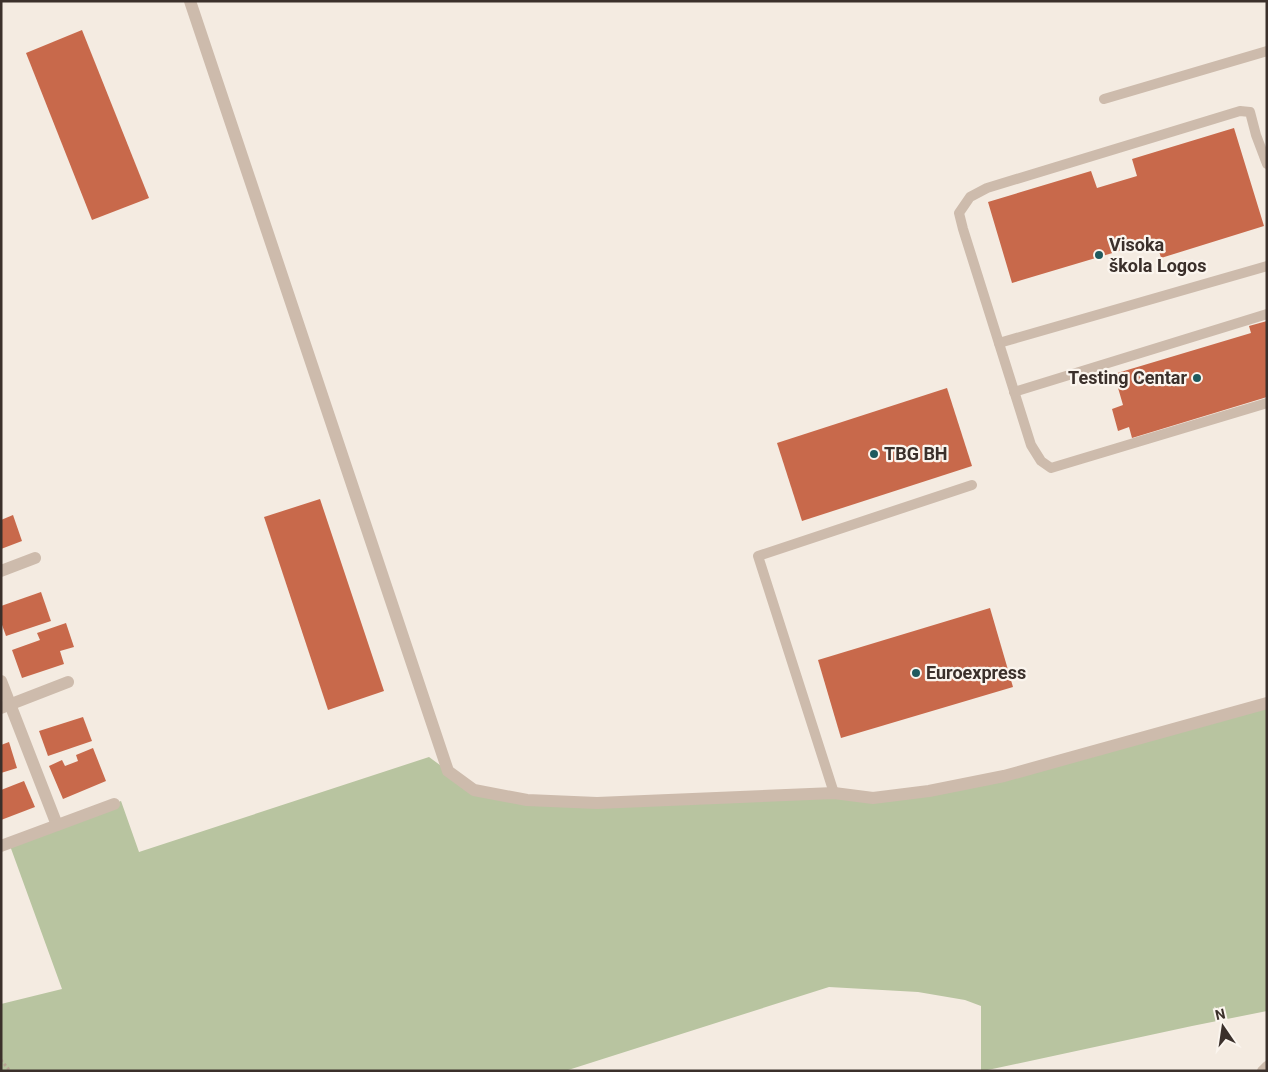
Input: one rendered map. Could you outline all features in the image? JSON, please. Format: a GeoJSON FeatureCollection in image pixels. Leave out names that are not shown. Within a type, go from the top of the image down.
{"type":"FeatureCollection","features":[{"type":"Feature","properties":{"kind":"street"},"geometry":{"type":"LineString","coordinates":[[190,1],[448,771],[474,790],[527,800],[597,803],[834,793],[873,798],[929,791],[1004,776],[1267,703]]}},
{"type":"Feature","properties":{"kind":"street"},"geometry":{"type":"LineString","coordinates":[[1,571],[35,558]]}},
{"type":"Feature","properties":{"kind":"street"},"geometry":{"type":"LineString","coordinates":[[1,681],[5,706],[56,825]]}},
{"type":"Feature","properties":{"kind":"street"},"geometry":{"type":"LineString","coordinates":[[5,706],[68,682]]}},
{"type":"Feature","properties":{"kind":"street"},"geometry":{"type":"LineString","coordinates":[[1,846],[114,804]]}},
{"type":"Feature","properties":{"kind":"lane"},"geometry":{"type":"LineString","coordinates":[[1104,99],[1267,51]]}},
{"type":"Feature","properties":{"kind":"lane"},"geometry":{"type":"LineString","coordinates":[[1267,164],[1250,112],[1240,111],[987,188],[970,197],[959,213],[1031,445],[1040,460],[1051,468],[1267,403]]}},
{"type":"Feature","properties":{"kind":"lane"},"geometry":{"type":"LineString","coordinates":[[999,343],[1267,266]]}},
{"type":"Feature","properties":{"kind":"lane"},"geometry":{"type":"LineString","coordinates":[[1014,392],[1267,314]]}},
{"type":"Feature","properties":{"kind":"lane"},"geometry":{"type":"LineString","coordinates":[[834,793],[758,556],[972,485]]}},
{"type":"Feature","properties":{"kind":"lane"},"geometry":{"type":"LineString","coordinates":[[1262,1071],[1267,1066]]}},
{"type":"Feature","properties":{"kind":"path"},"geometry":{"type":"LineString","coordinates":[[1,1060],[10,1071]]}},
{"type":"Feature","properties":{"kind":"green space"},"geometry":{"type":"Polygon","coordinates":[[[1267,703],[1267,1011],[983,1071],[981,1071],[981,1006],[965,1000],[918,992],[829,987],[565,1071],[1,1071],[1,1004],[62,989],[9,843],[121,801],[139,852],[429,757],[474,790],[527,800],[929,791],[1267,703]]]}},
{"type":"Feature","properties":{"kind":"building"},"geometry":{"type":"Polygon","coordinates":[[[82,30],[149,198],[92,220],[26,53],[82,30]]]}},
{"type":"Feature","properties":{"kind":"building"},"geometry":{"type":"Polygon","coordinates":[[[1234,128],[1264,226],[1161,258],[1156,240],[1012,283],[988,202],[1091,171],[1097,188],[1137,176],[1132,159],[1234,128]]]}},
{"type":"Feature","properties":{"kind":"building"},"geometry":{"type":"Polygon","coordinates":[[[1267,321],[1267,397],[1132,438],[1129,427],[1118,431],[1112,409],[1123,405],[1114,374],[1251,333],[1249,326],[1267,321]]]}},
{"type":"Feature","properties":{"kind":"building","name":"TBG BH"},"geometry":{"type":"Polygon","coordinates":[[[947,388],[972,466],[802,521],[777,443],[947,388]]]}},
{"type":"Feature","properties":{"kind":"building"},"geometry":{"type":"Polygon","coordinates":[[[320,499],[384,691],[328,710],[264,517],[320,499]]]}},
{"type":"Feature","properties":{"kind":"building"},"geometry":{"type":"Polygon","coordinates":[[[13,515],[22,541],[1,549],[1,520],[13,515]]]}},
{"type":"Feature","properties":{"kind":"building"},"geometry":{"type":"Polygon","coordinates":[[[41,592],[51,621],[6,636],[1,622],[1,606],[41,592]]]}},
{"type":"Feature","properties":{"kind":"building","name":"Euroexpress"},"geometry":{"type":"Polygon","coordinates":[[[990,608],[1013,687],[841,738],[818,660],[990,608]]]}},
{"type":"Feature","properties":{"kind":"building"},"geometry":{"type":"Polygon","coordinates":[[[66,623],[74,647],[60,651],[64,664],[22,678],[12,650],[40,640],[37,633],[66,623]]]}},
{"type":"Feature","properties":{"kind":"building"},"geometry":{"type":"Polygon","coordinates":[[[83,717],[92,741],[48,756],[39,731],[83,717]]]}},
{"type":"Feature","properties":{"kind":"building"},"geometry":{"type":"Polygon","coordinates":[[[9,742],[17,768],[1,773],[1,745],[9,742]]]}},
{"type":"Feature","properties":{"kind":"building"},"geometry":{"type":"Polygon","coordinates":[[[93,748],[106,781],[63,799],[49,766],[62,760],[65,766],[78,761],[76,755],[93,748]]]}},
{"type":"Feature","properties":{"kind":"building"},"geometry":{"type":"Polygon","coordinates":[[[24,781],[35,807],[1,820],[1,790],[24,781]]]}},
{"type":"Feature","properties":{"kind":"place","name":"Visoka škola Logos"},"geometry":{"type":"Point","coordinates":[1099,255]}},
{"type":"Feature","properties":{"kind":"place","name":"Testing Centar"},"geometry":{"type":"Point","coordinates":[1197,378]}},
{"type":"Feature","properties":{"kind":"place","name":"TBG BH"},"geometry":{"type":"Point","coordinates":[874,454]}},
{"type":"Feature","properties":{"kind":"place","name":"Euroexpress"},"geometry":{"type":"Point","coordinates":[916,673]}}]}
